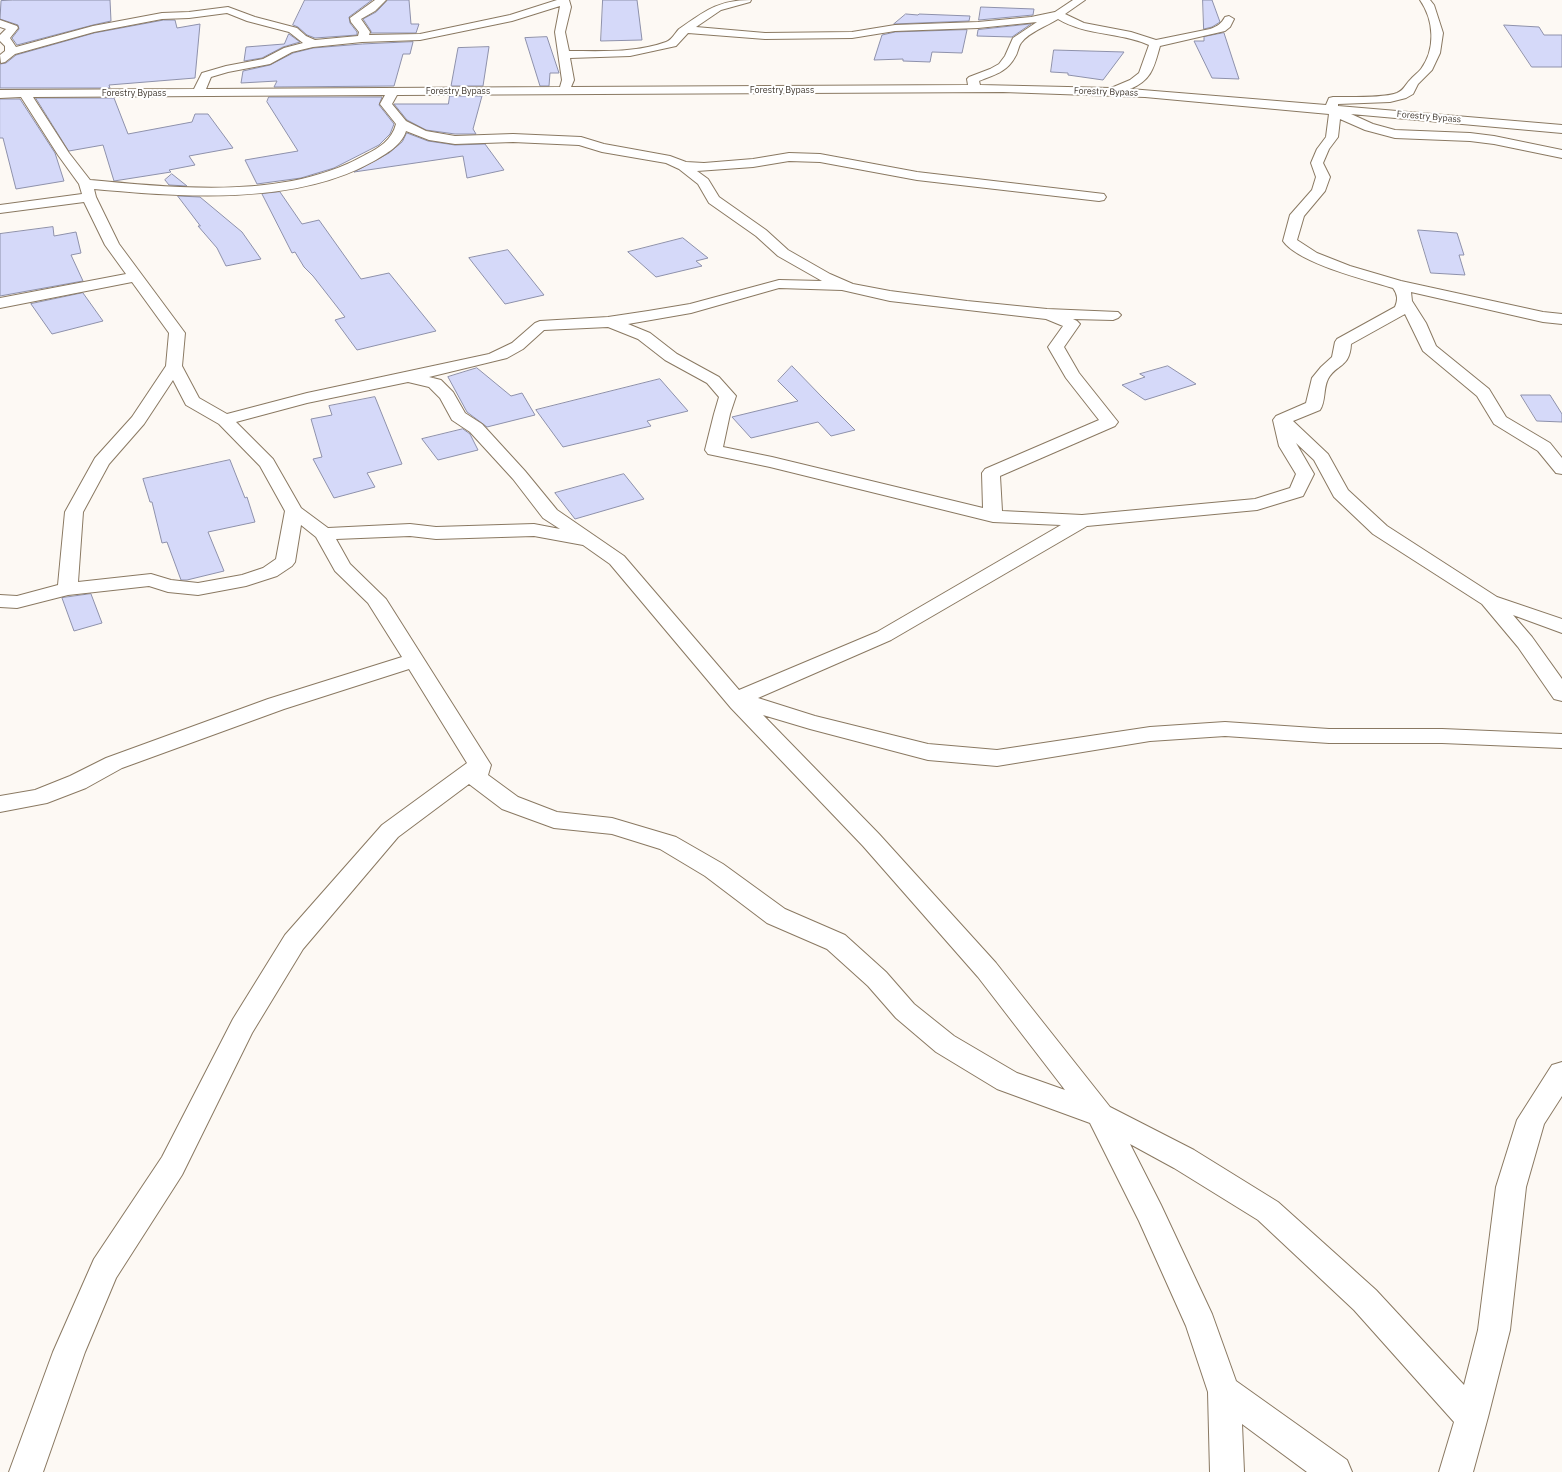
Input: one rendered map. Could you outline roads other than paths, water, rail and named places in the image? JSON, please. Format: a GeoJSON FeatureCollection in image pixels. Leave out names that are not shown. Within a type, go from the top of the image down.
{"type":"FeatureCollection","features":[{"type":"Feature","properties":{"kind":"street"},"geometry":{"type":"LineString","coordinates":[[362,39],[365,32],[356,22],[355,18],[371,9],[381,0]]}},
{"type":"Feature","properties":{"kind":"street"},"geometry":{"type":"LineString","coordinates":[[198,93],[206,75],[226,69],[266,62],[288,50],[313,44],[362,39],[420,37],[512,18],[564,0],[566,7],[560,32],[568,80],[564,91]]}},
{"type":"Feature","properties":{"kind":"street"},"geometry":{"type":"LineString","coordinates":[[564,55],[630,53],[672,44],[681,33],[717,8],[746,0]]}},
{"type":"Feature","properties":{"kind":"street"},"geometry":{"type":"LineString","coordinates":[[976,88],[973,80],[1004,66],[1009,59],[1017,40],[1027,32],[1044,24],[1080,0]]}},
{"type":"Feature","properties":{"kind":"street"},"geometry":{"type":"LineString","coordinates":[[1425,0],[1429,5],[1438,33],[1434,53],[1426,70],[1412,83],[1409,91],[1402,95],[1390,98],[1333,102],[1332,137],[1323,148],[1318,163],[1323,177],[1318,191],[1297,215],[1290,240],[1312,256],[1345,269],[1398,285],[1543,317],[1562,319]]}},
{"type":"Feature","properties":{"kind":"street"},"geometry":{"type":"LineString","coordinates":[[0,60],[11,52],[106,26],[162,16],[189,15],[228,10],[251,19],[293,30],[302,38],[313,44]]}},
{"type":"Feature","properties":{"kind":"street"},"geometry":{"type":"LineString","coordinates":[[686,30],[765,36],[852,35],[895,28],[978,25],[1031,20],[1058,14]]}},
{"type":"Feature","properties":{"kind":"street"},"geometry":{"type":"LineString","coordinates":[[1058,14],[1065,20],[1110,32],[1145,38],[1155,44]]}},
{"type":"Feature","properties":{"kind":"street"},"geometry":{"type":"LineString","coordinates":[[1111,92],[1136,83],[1144,77],[1155,44],[1164,40],[1216,29],[1226,25],[1229,19]]}},
{"type":"Feature","properties":{"kind":"street"},"geometry":{"type":"LineString","coordinates":[[0,24],[13,28],[5,36],[4,40],[10,45],[11,52]]}},
{"type":"Feature","properties":{"kind":"street","name":"Forestry Bypass"},"geometry":{"type":"LineString","coordinates":[[0,94],[976,88],[1144,93],[1333,111],[1562,129]]}},
{"type":"Feature","properties":{"kind":"street"},"geometry":{"type":"LineString","coordinates":[[393,92],[386,104],[402,124],[422,134],[455,140],[534,138],[581,141],[602,148],[670,160],[684,166],[703,182],[714,200],[761,233],[783,253],[825,277],[849,286],[913,299],[967,306],[1047,314],[1113,315]]}},
{"type":"Feature","properties":{"kind":"street"},"geometry":{"type":"LineString","coordinates":[[25,94],[88,190],[112,245],[134,277],[177,333],[174,366],[138,420],[102,462],[74,512],[68,589]]}},
{"type":"Feature","properties":{"kind":"street"},"geometry":{"type":"LineString","coordinates":[[1333,111],[1369,127],[1395,134],[1470,137],[1494,140],[1562,154]]}},
{"type":"Feature","properties":{"kind":"street"},"geometry":{"type":"LineString","coordinates":[[0,209],[88,190],[134,188],[218,191],[282,185],[320,178],[347,169],[374,156],[398,137],[402,124]]}},
{"type":"Feature","properties":{"kind":"street"},"geometry":{"type":"LineString","coordinates":[[684,166],[704,167],[746,164],[789,157],[820,158],[917,176],[1099,197]]}},
{"type":"Feature","properties":{"kind":"street"},"geometry":{"type":"LineString","coordinates":[[0,303],[134,277]]}},
{"type":"Feature","properties":{"kind":"street"},"geometry":{"type":"LineString","coordinates":[[225,420],[244,414],[409,377],[502,354],[521,344],[540,326],[608,322],[691,308],[779,284],[849,286]]}},
{"type":"Feature","properties":{"kind":"street"},"geometry":{"type":"LineString","coordinates":[[1282,420],[1314,406],[1316,389],[1322,376],[1336,365],[1343,353],[1343,342],[1391,317],[1401,310],[1405,302],[1406,294],[1398,285]]}},
{"type":"Feature","properties":{"kind":"street"},"geometry":{"type":"LineString","coordinates":[[1405,302],[1418,323],[1429,348],[1483,393],[1500,420],[1544,447],[1562,469]]}},
{"type":"Feature","properties":{"kind":"street"},"geometry":{"type":"LineString","coordinates":[[993,516],[991,473],[1109,422],[1072,375],[1056,347],[1072,324],[1047,314]]}},
{"type":"Feature","properties":{"kind":"street"},"geometry":{"type":"LineString","coordinates":[[608,322],[644,336],[671,357],[713,380],[728,396],[722,414],[714,450],[772,462],[993,516],[1082,521],[1257,504],[1297,492],[1305,474],[1288,446],[1282,420]]}},
{"type":"Feature","properties":{"kind":"street"},"geometry":{"type":"LineString","coordinates":[[174,366],[192,402],[225,420],[267,463],[294,511],[324,534],[342,567],[376,599],[480,765],[476,778],[510,803],[554,820],[612,826],[668,844],[714,870],[776,916],[836,942],[877,978],[905,1011],[945,1044],[1007,1081],[1100,1115],[1184,1159],[1268,1211],[1365,1300],[1472,1418]]}},
{"type":"Feature","properties":{"kind":"street"},"geometry":{"type":"LineString","coordinates":[[409,377],[436,383],[447,396],[458,416],[476,428],[519,475],[550,514],[617,560],[738,701],[871,840],[987,970],[1100,1115],[1152,1214],[1201,1325],[1224,1392],[1227,1472]]}},
{"type":"Feature","properties":{"kind":"street"},"geometry":{"type":"LineString","coordinates":[[1282,420],[1322,458],[1340,492],[1380,530],[1489,600],[1542,618],[1562,627]]}},
{"type":"Feature","properties":{"kind":"street"},"geometry":{"type":"LineString","coordinates":[[0,600],[17,602],[68,589],[151,580],[168,586],[198,589],[246,580],[270,572],[285,562],[294,511]]}},
{"type":"Feature","properties":{"kind":"street"},"geometry":{"type":"LineString","coordinates":[[738,701],[884,636],[1082,521]]}},
{"type":"Feature","properties":{"kind":"street"},"geometry":{"type":"LineString","coordinates":[[324,534],[410,530],[436,533],[534,530],[589,540]]}},
{"type":"Feature","properties":{"kind":"street"},"geometry":{"type":"LineString","coordinates":[[1489,600],[1525,642],[1562,694]]}},
{"type":"Feature","properties":{"kind":"street"},"geometry":{"type":"LineString","coordinates":[[0,804],[39,797],[78,782],[114,763],[276,704],[415,660]]}},
{"type":"Feature","properties":{"kind":"street"},"geometry":{"type":"LineString","coordinates":[[738,701],[810,722],[928,752],[998,758],[1150,734],[1225,729],[1329,736],[1442,736],[1562,741]]}},
{"type":"Feature","properties":{"kind":"street"},"geometry":{"type":"LineString","coordinates":[[26,1472],[69,1352],[105,1269],[172,1166],[242,1027],[294,942],[390,832],[480,765]]}},
{"type":"Feature","properties":{"kind":"street"},"geometry":{"type":"LineString","coordinates":[[1456,1472],[1472,1418],[1494,1330],[1511,1186],[1532,1120],[1562,1073]]}},
{"type":"Feature","properties":{"kind":"street"},"geometry":{"type":"LineString","coordinates":[[1224,1392],[1335,1472]]}}]}
